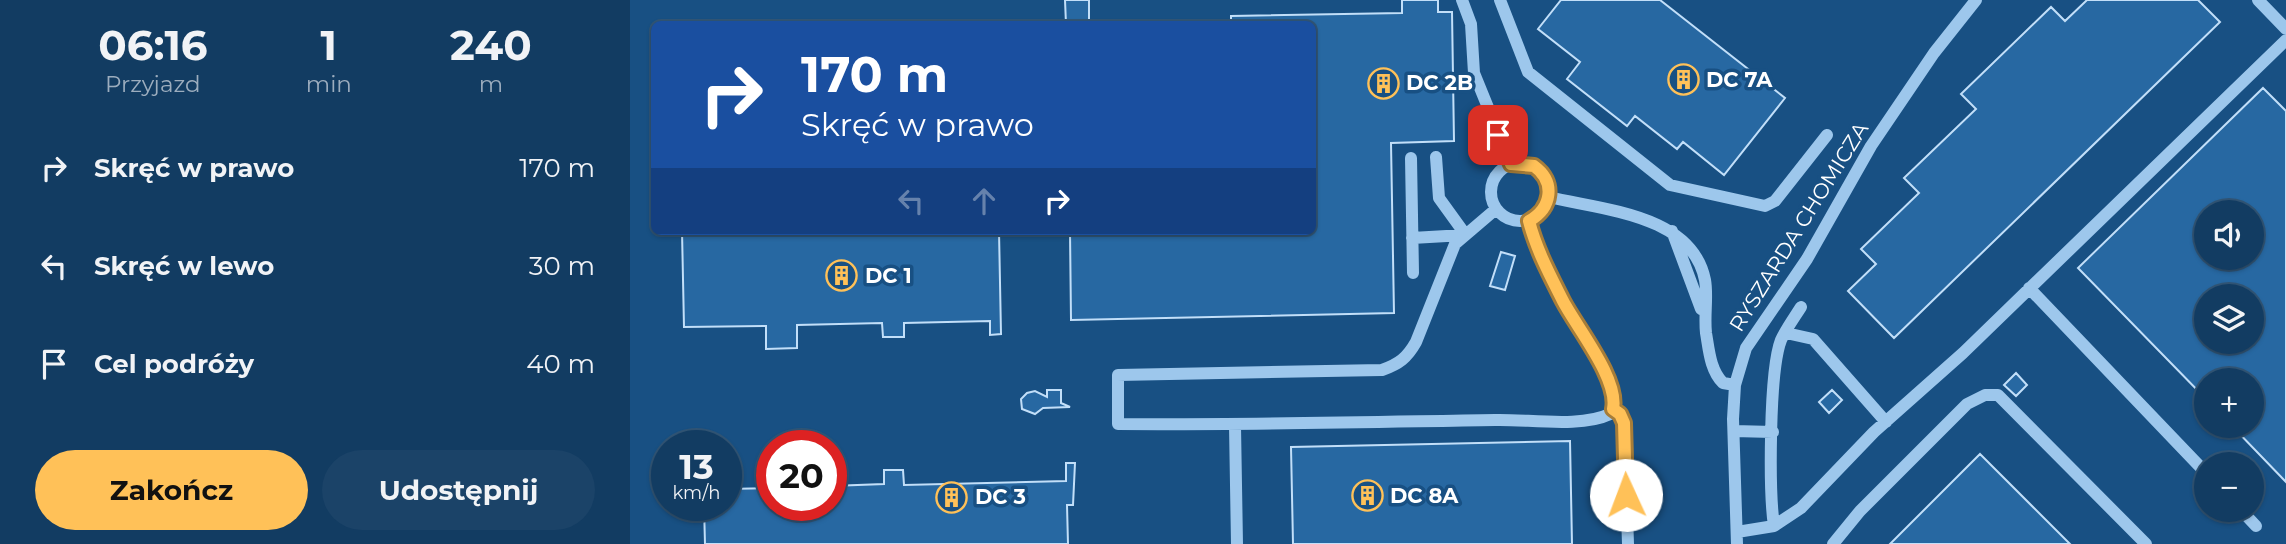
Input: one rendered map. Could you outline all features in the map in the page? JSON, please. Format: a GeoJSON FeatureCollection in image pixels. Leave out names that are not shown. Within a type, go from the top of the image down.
{"type":"FeatureCollection","features":[{"type":"Feature","properties":{"kind":"street"},"geometry":{"type":"LineString","coordinates":[[1462,0],[1471,24],[1475,73],[1511,164]]}},
{"type":"Feature","properties":{"kind":"street"},"geometry":{"type":"LineString","coordinates":[[1500,0],[1528,72],[1670,184],[1765,206],[1775,201],[1827,135]]}},
{"type":"Feature","properties":{"kind":"street","name":"RYSZARDA CHOMICZA"},"geometry":{"type":"LineString","coordinates":[[1737,538],[1735,385],[1746,348],[1807,259],[1871,146],[1934,53],[1976,0]]}},
{"type":"Feature","properties":{"kind":"street"},"geometry":{"type":"LineString","coordinates":[[2258,0],[2286,29]]}},
{"type":"Feature","properties":{"kind":"street"},"geometry":{"type":"LineString","coordinates":[[1737,538],[1774,526],[1801,508],[1886,422],[2286,40]]}},
{"type":"Feature","properties":{"kind":"street"},"geometry":{"type":"LineString","coordinates":[[1436,157],[1438,198],[1465,234]]}},
{"type":"Feature","properties":{"kind":"street"},"geometry":{"type":"LineString","coordinates":[[1411,158],[1413,273]]}},
{"type":"Feature","properties":{"kind":"street"},"geometry":{"type":"LineString","coordinates":[[1525,163],[1542,172],[1547,180],[1549,197],[1545,208],[1529,221],[1511,220],[1496,209],[1490,191],[1493,181],[1511,164],[1525,163]]}},
{"type":"Feature","properties":{"kind":"street"},"geometry":{"type":"LineString","coordinates":[[1549,197],[1645,220],[1672,231],[1703,313],[1714,372],[1723,383],[1735,385]]}},
{"type":"Feature","properties":{"kind":"street"},"geometry":{"type":"LineString","coordinates":[[1496,209],[1455,244],[1416,342],[1408,356],[1398,364],[1382,370],[1118,375],[1118,424],[1235,426],[1514,419],[1597,421],[1610,414],[1613,409],[1612,388],[1559,293],[1529,221]]}},
{"type":"Feature","properties":{"kind":"street"},"geometry":{"type":"LineString","coordinates":[[1412,238],[1465,234]]}},
{"type":"Feature","properties":{"kind":"street"},"geometry":{"type":"LineString","coordinates":[[2029,288],[2194,460]]}},
{"type":"Feature","properties":{"kind":"street"},"geometry":{"type":"LineString","coordinates":[[1774,526],[1773,432],[1777,357],[1786,333],[1801,307]]}},
{"type":"Feature","properties":{"kind":"street"},"geometry":{"type":"LineString","coordinates":[[1786,333],[1813,339],[1886,422]]}},
{"type":"Feature","properties":{"kind":"street"},"geometry":{"type":"LineString","coordinates":[[1833,544],[1860,510],[1967,404],[1985,395],[1998,395],[2146,544]]}},
{"type":"Feature","properties":{"kind":"street"},"geometry":{"type":"LineString","coordinates":[[1613,409],[1620,414],[1624,423],[1628,544]]}},
{"type":"Feature","properties":{"kind":"street"},"geometry":{"type":"LineString","coordinates":[[1235,426],[1237,544]]}},
{"type":"Feature","properties":{"kind":"street"},"geometry":{"type":"LineString","coordinates":[[1734,431],[1773,432]]}},
{"type":"Feature","properties":{"kind":"street"},"geometry":{"type":"LineString","coordinates":[[2252,522],[2256,526]]}},
{"type":"Feature","properties":{"kind":"building"},"geometry":{"type":"Polygon","coordinates":[[[1065,0],[1089,0],[1089,21],[1066,21],[1065,0]]]}},
{"type":"Feature","properties":{"kind":"building"},"geometry":{"type":"Polygon","coordinates":[[[1402,0],[1438,0],[1438,12],[1452,12],[1454,141],[1391,143],[1394,313],[1071,320],[1070,235],[1316,235],[1316,21],[1231,21],[1231,16],[1402,13],[1402,0]]]}},
{"type":"Feature","properties":{"kind":"building","name":"DC 7A"},"geometry":{"type":"Polygon","coordinates":[[[1561,0],[1660,0],[1785,98],[1724,175],[1683,142],[1677,149],[1635,116],[1627,126],[1567,79],[1580,62],[1538,29],[1561,0]]]}},
{"type":"Feature","properties":{"kind":"building"},"geometry":{"type":"Polygon","coordinates":[[[2087,0],[2198,0],[2220,22],[1894,338],[1848,291],[1876,264],[1861,249],[1919,193],[1904,178],[1976,109],[1961,94],[2051,7],[2065,21],[2087,0]]]}},
{"type":"Feature","properties":{"kind":"building"},"geometry":{"type":"Polygon","coordinates":[[[2263,88],[2286,111],[2286,482],[2264,459],[2264,452],[2257,452],[2244,438],[2264,438],[2264,368],[2194,368],[2194,387],[2078,268],[2263,88]]]}},
{"type":"Feature","properties":{"kind":"building","name":"DC 1"},"geometry":{"type":"Polygon","coordinates":[[[682,235],[999,235],[1001,334],[990,335],[990,321],[904,323],[904,337],[883,337],[882,323],[797,325],[797,348],[766,349],[766,326],[684,327],[682,235]]]}},
{"type":"Feature","properties":{"kind":"building"},"geometry":{"type":"Polygon","coordinates":[[[1501,252],[1515,256],[1505,290],[1490,286],[1501,252]]]}},
{"type":"Feature","properties":{"kind":"building"},"geometry":{"type":"Polygon","coordinates":[[[2016,373],[2027,385],[2016,396],[2004,385],[2016,373]]]}},
{"type":"Feature","properties":{"kind":"building"},"geometry":{"type":"Polygon","coordinates":[[[1047,390],[1061,390],[1061,403],[1070,407],[1043,408],[1035,414],[1022,409],[1021,399],[1027,393],[1035,391],[1047,397],[1047,390]]]}},
{"type":"Feature","properties":{"kind":"building"},"geometry":{"type":"Polygon","coordinates":[[[1832,390],[1842,400],[1829,413],[1819,402],[1832,390]]]}},
{"type":"Feature","properties":{"kind":"building"},"geometry":{"type":"Polygon","coordinates":[[[1570,441],[1572,544],[1293,544],[1291,447],[1570,441]]]}},
{"type":"Feature","properties":{"kind":"building"},"geometry":{"type":"Polygon","coordinates":[[[1980,454],[2070,544],[1890,544],[1980,454]]]}},
{"type":"Feature","properties":{"kind":"building","name":"DC 3"},"geometry":{"type":"Polygon","coordinates":[[[1066,463],[1075,463],[1073,505],[1067,505],[1068,544],[705,544],[704,521],[742,521],[742,489],[756,488],[756,521],[847,521],[847,485],[884,484],[884,470],[903,470],[904,485],[1066,481],[1066,463]]]}},
{"type":"Feature","properties":{"kind":"place","name":"DC 7A"},"geometry":{"type":"Point","coordinates":[1683,80]}},
{"type":"Feature","properties":{"kind":"place","name":"DC 2B"},"geometry":{"type":"Point","coordinates":[1383,83]}},
{"type":"Feature","properties":{"kind":"place","name":"DC 1"},"geometry":{"type":"Point","coordinates":[842,276]}},
{"type":"Feature","properties":{"kind":"place","name":"DC 8A"},"geometry":{"type":"Point","coordinates":[1367,496]}},
{"type":"Feature","properties":{"kind":"place","name":"DC 3"},"geometry":{"type":"Point","coordinates":[952,497]}},
{"type":"Feature","properties":{"kind":"route"},"geometry":{"type":"LineString","coordinates":[[1498,135],[1511,164],[1525,163],[1534,166],[1547,180],[1549,197],[1545,208],[1529,221],[1539,251],[1565,304],[1612,388],[1613,409],[1620,414],[1624,423],[1626,495]]}}]}
